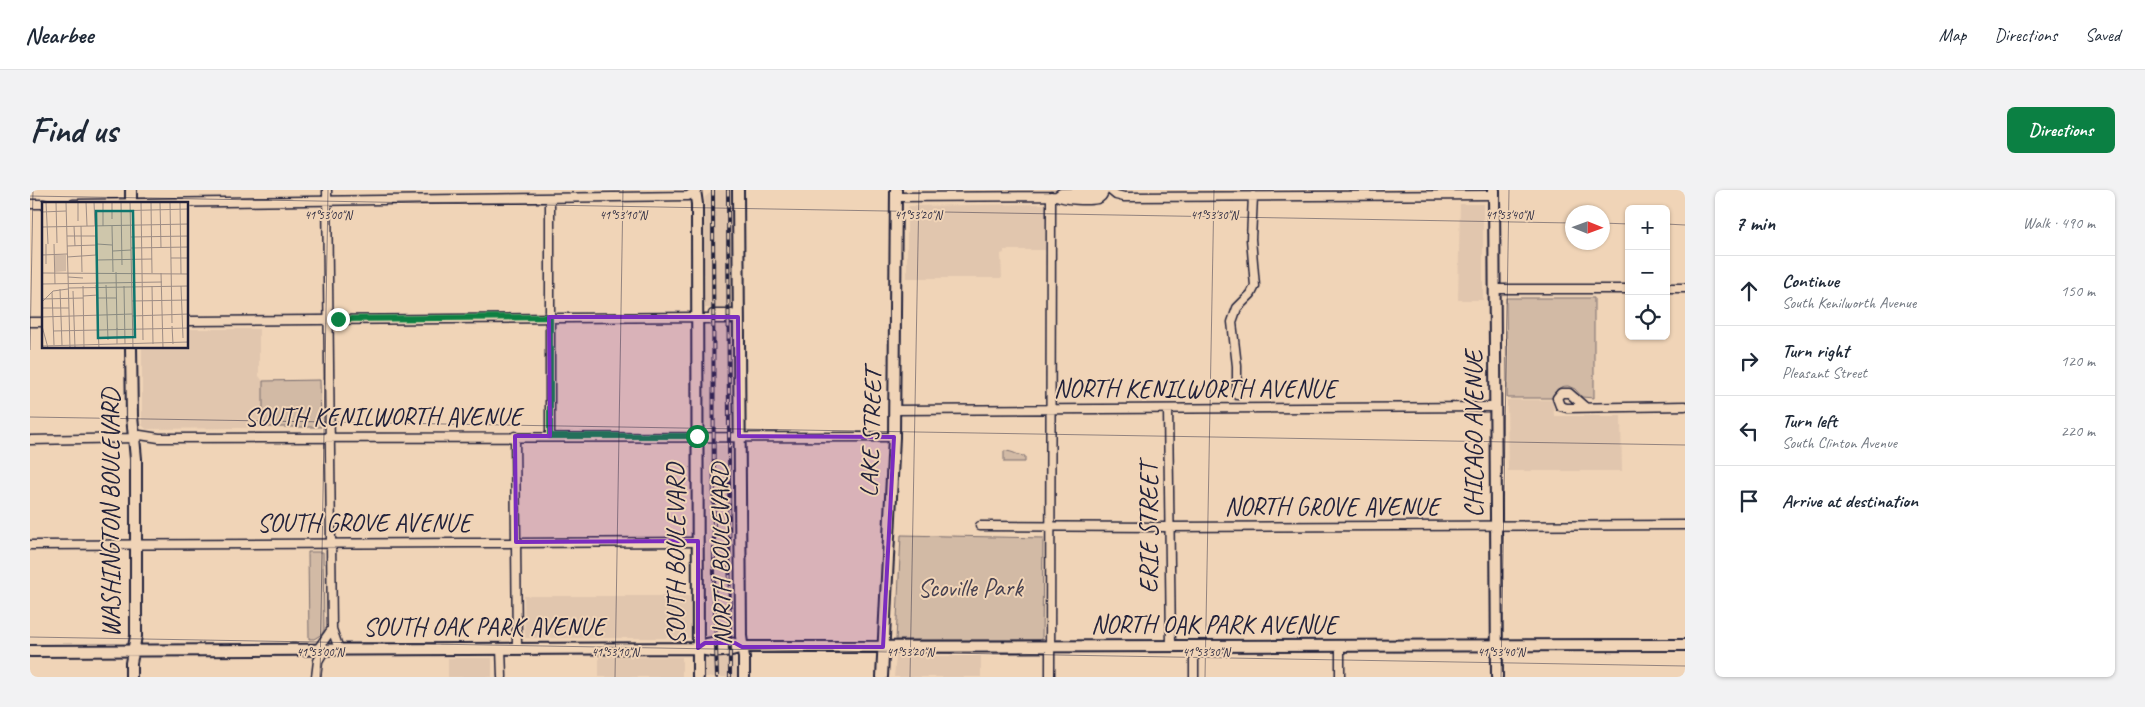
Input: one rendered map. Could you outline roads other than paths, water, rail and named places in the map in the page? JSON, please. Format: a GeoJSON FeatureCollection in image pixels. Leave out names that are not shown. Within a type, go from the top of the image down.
{"type":"FeatureCollection","features":[{"type":"Feature","properties":{"kind":"street"},"geometry":{"type":"LineString","coordinates":[[327,190],[332,629],[339,649]]}},
{"type":"Feature","properties":{"kind":"street"},"geometry":{"type":"LineString","coordinates":[[189,202],[550,198],[584,194],[688,196],[696,190]]}},
{"type":"Feature","properties":{"kind":"street","name":"SOUTH BOULEVARD"},"geometry":{"type":"LineString","coordinates":[[696,190],[698,677]]}},
{"type":"Feature","properties":{"kind":"street","name":"NORTH BOULEVARD"},"geometry":{"type":"LineString","coordinates":[[738,190],[741,636],[744,677]]}},
{"type":"Feature","properties":{"kind":"street"},"geometry":{"type":"LineString","coordinates":[[1086,196],[1098,190]]}},
{"type":"Feature","properties":{"kind":"street"},"geometry":{"type":"LineString","coordinates":[[896,194],[1054,196],[1061,193],[1100,198],[1105,190]]}},
{"type":"Feature","properties":{"kind":"street"},"geometry":{"type":"LineString","coordinates":[[1110,190],[1116,195],[1124,197],[1240,193],[1253,196],[1367,193],[1494,193]]}},
{"type":"Feature","properties":{"kind":"street","name":"CHICAGO AVENUE"},"geometry":{"type":"LineString","coordinates":[[1494,193],[1497,677]]}},
{"type":"Feature","properties":{"kind":"street","name":"LAKE STREET"},"geometry":{"type":"LineString","coordinates":[[882,677],[894,437],[896,194]]}},
{"type":"Feature","properties":{"kind":"street"},"geometry":{"type":"LineString","coordinates":[[1050,677],[1054,196]]}},
{"type":"Feature","properties":{"kind":"street"},"geometry":{"type":"LineString","coordinates":[[1237,395],[1237,366],[1232,322],[1237,308],[1251,294],[1255,286],[1251,239],[1253,196]]}},
{"type":"Feature","properties":{"kind":"street"},"geometry":{"type":"LineString","coordinates":[[550,198],[550,436]]}},
{"type":"Feature","properties":{"kind":"street"},"geometry":{"type":"LineString","coordinates":[[1670,288],[1685,288]]}},
{"type":"Feature","properties":{"kind":"street"},"geometry":{"type":"LineString","coordinates":[[1495,290],[1625,289]]}},
{"type":"Feature","properties":{"kind":"street"},"geometry":{"type":"LineString","coordinates":[[189,320],[697,317],[701,314],[732,314],[738,317]]}},
{"type":"Feature","properties":{"kind":"street","name":"WASHINGTON BOULEVARD"},"geometry":{"type":"LineString","coordinates":[[131,349],[136,459],[136,636],[131,677]]}},
{"type":"Feature","properties":{"kind":"street"},"geometry":{"type":"LineString","coordinates":[[1585,407],[1685,406]]}},
{"type":"Feature","properties":{"kind":"street","name":"NORTH KENILWORTH AVENUE"},"geometry":{"type":"LineString","coordinates":[[894,410],[1495,407]]}},
{"type":"Feature","properties":{"kind":"street","name":"ERIE STREET"},"geometry":{"type":"LineString","coordinates":[[1168,409],[1170,646]]}},
{"type":"Feature","properties":{"kind":"street"},"geometry":{"type":"LineString","coordinates":[[515,436],[517,648]]}},
{"type":"Feature","properties":{"kind":"street"},"geometry":{"type":"LineString","coordinates":[[697,436],[702,438],[735,438],[740,436],[894,437]]}},
{"type":"Feature","properties":{"kind":"street","name":"SOUTH KENILWORTH AVENUE"},"geometry":{"type":"LineString","coordinates":[[30,440],[135,438],[140,441],[159,438],[697,436]]}},
{"type":"Feature","properties":{"kind":"street","name":"NORTH GROVE AVENUE"},"geometry":{"type":"LineString","coordinates":[[980,526],[1685,525]]}},
{"type":"Feature","properties":{"kind":"street","name":"SOUTH GROVE AVENUE"},"geometry":{"type":"LineString","coordinates":[[30,545],[698,542]]}},
{"type":"Feature","properties":{"kind":"street"},"geometry":{"type":"LineString","coordinates":[[316,675],[318,649],[332,629]]}},
{"type":"Feature","properties":{"kind":"street","name":"NORTH OAK PARK AVENUE"},"geometry":{"type":"LineString","coordinates":[[698,648],[705,650],[734,650],[742,647],[1685,645]]}},
{"type":"Feature","properties":{"kind":"street"},"geometry":{"type":"LineString","coordinates":[[1194,646],[1194,677]]}},
{"type":"Feature","properties":{"kind":"street"},"geometry":{"type":"LineString","coordinates":[[1340,646],[1340,677]]}},
{"type":"Feature","properties":{"kind":"street"},"geometry":{"type":"LineString","coordinates":[[502,648],[502,677]]}},
{"type":"Feature","properties":{"kind":"street","name":"SOUTH OAK PARK AVENUE"},"geometry":{"type":"LineString","coordinates":[[30,651],[698,648]]}},
{"type":"Feature","properties":{"kind":"street"},"geometry":{"type":"LineString","coordinates":[[316,675],[318,649]]}},
{"type":"Feature","properties":{"kind":"railway"},"geometry":{"type":"LineString","coordinates":[[713,190],[714,579],[717,677]]}},
{"type":"Feature","properties":{"kind":"railway"},"geometry":{"type":"LineString","coordinates":[[728,190],[730,677]]}},
{"type":"Feature","properties":{"kind":"park label","name":"Scoville Park"},"geometry":{"type":"Point","coordinates":[970,588]}}]}
